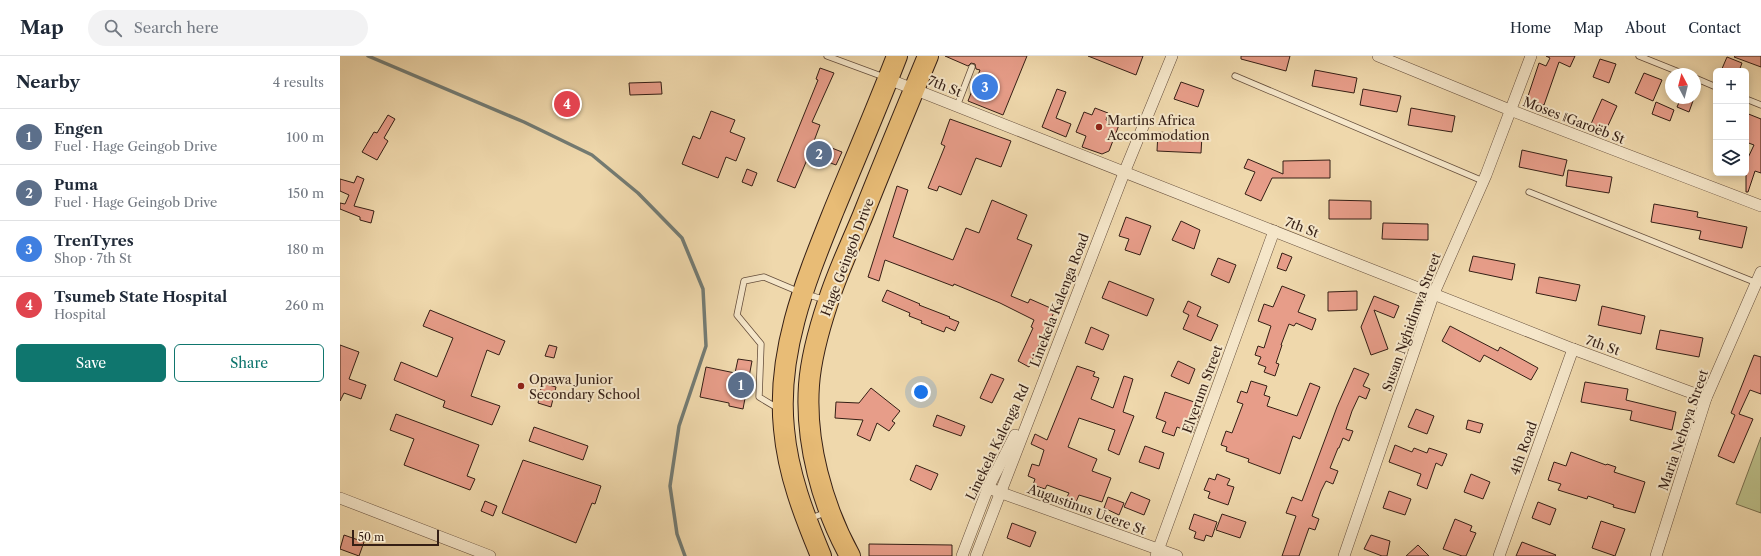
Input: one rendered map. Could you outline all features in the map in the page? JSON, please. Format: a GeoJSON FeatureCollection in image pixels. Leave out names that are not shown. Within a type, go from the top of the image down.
{"type":"FeatureCollection","features":[{"type":"Feature","properties":{"kind":"highway"},"geometry":{"type":"LineString","coordinates":[[821,556],[800,504],[787,452],[783,380],[790,339],[802,293],[897,56]]}},
{"type":"Feature","properties":{"kind":"highway","name":"Hage Geingob Drive"},"geometry":{"type":"LineString","coordinates":[[850,556],[829,511],[814,452],[809,421],[809,385],[813,356],[828,301],[928,56]]}},
{"type":"Feature","properties":{"kind":"street","name":"Linekela Kalenga Road"},"geometry":{"type":"LineString","coordinates":[[976,556],[1124,173],[1172,56]]}},
{"type":"Feature","properties":{"kind":"street","name":"Moses ǁGaroëb St"},"geometry":{"type":"LineString","coordinates":[[1378,56],[1510,110],[1761,206]]}},
{"type":"Feature","properties":{"kind":"street","name":"Susan Nghidinwa Street"},"geometry":{"type":"LineString","coordinates":[[1344,556],[1434,293],[1483,181],[1531,56]]}},
{"type":"Feature","properties":{"kind":"street","name":"7th St"},"geometry":{"type":"LineString","coordinates":[[888,79],[1573,349],[1706,398]]}},
{"type":"Feature","properties":{"kind":"street","name":"Elverum Street"},"geometry":{"type":"LineString","coordinates":[[1157,553],[1274,231]]}},
{"type":"Feature","properties":{"kind":"street","name":"Maria Nehoya Street"},"geometry":{"type":"LineString","coordinates":[[1656,556],[1706,398],[1761,272]]}},
{"type":"Feature","properties":{"kind":"street","name":"4th Road"},"geometry":{"type":"LineString","coordinates":[[1499,556],[1573,349]]}},
{"type":"Feature","properties":{"kind":"street","name":"Linekela Kalenga Rd"},"geometry":{"type":"LineString","coordinates":[[962,556],[988,488],[1041,385]]}},
{"type":"Feature","properties":{"kind":"street","name":"Augustinus Ueere St"},"geometry":{"type":"LineString","coordinates":[[988,488],[1157,553],[1177,556]]}},
{"type":"Feature","properties":{"kind":"street"},"geometry":{"type":"LineString","coordinates":[[340,498],[490,556]]}},
{"type":"Feature","properties":{"kind":"lane"},"geometry":{"type":"LineString","coordinates":[[827,56],[888,79]]}},
{"type":"Feature","properties":{"kind":"lane"},"geometry":{"type":"LineString","coordinates":[[1639,56],[1669,68]]}},
{"type":"Feature","properties":{"kind":"lane"},"geometry":{"type":"LineString","coordinates":[[957,106],[972,67]]}},
{"type":"Feature","properties":{"kind":"lane"},"geometry":{"type":"LineString","coordinates":[[1235,76],[1483,181]]}},
{"type":"Feature","properties":{"kind":"lane"},"geometry":{"type":"LineString","coordinates":[[1701,81],[1713,86]]}},
{"type":"Feature","properties":{"kind":"lane"},"geometry":{"type":"LineString","coordinates":[[1749,100],[1761,105]]}},
{"type":"Feature","properties":{"kind":"lane"},"geometry":{"type":"LineString","coordinates":[[1529,192],[1757,283]]}},
{"type":"Feature","properties":{"kind":"lane"},"geometry":{"type":"LineString","coordinates":[[784,412],[759,397],[761,344],[737,315],[744,280],[764,277],[802,293],[828,301]]}},
{"type":"Feature","properties":{"kind":"lane"},"geometry":{"type":"LineString","coordinates":[[806,520],[829,511]]}},
{"type":"Feature","properties":{"kind":"green space"},"geometry":{"type":"Polygon","coordinates":[[[1761,437],[1761,513],[1736,504],[1761,437]]]}},
{"type":"Feature","properties":{"kind":"building"},"geometry":{"type":"Polygon","coordinates":[[[945,56],[1027,56],[1003,115],[968,101],[980,70],[976,69],[975,64],[971,63],[968,66],[945,56]]]}},
{"type":"Feature","properties":{"kind":"building"},"geometry":{"type":"Polygon","coordinates":[[[1088,56],[1143,56],[1136,75],[1088,56]]]}},
{"type":"Feature","properties":{"kind":"building"},"geometry":{"type":"Polygon","coordinates":[[[1241,56],[1290,56],[1286,71],[1241,59],[1241,56]]]}},
{"type":"Feature","properties":{"kind":"building"},"geometry":{"type":"Polygon","coordinates":[[[1546,56],[1575,56],[1570,67],[1559,62],[1544,105],[1527,99],[1539,63],[1546,66],[1550,58],[1546,56]]]}},
{"type":"Feature","properties":{"kind":"building"},"geometry":{"type":"Polygon","coordinates":[[[1761,56],[1761,67],[1734,57],[1761,56]]]}},
{"type":"Feature","properties":{"kind":"building"},"geometry":{"type":"Polygon","coordinates":[[[1727,57],[1742,63],[1740,68],[1722,68],[1727,57]]]}},
{"type":"Feature","properties":{"kind":"building"},"geometry":{"type":"Polygon","coordinates":[[[1600,59],[1616,64],[1609,83],[1593,77],[1600,59]]]}},
{"type":"Feature","properties":{"kind":"building"},"geometry":{"type":"Polygon","coordinates":[[[820,68],[834,73],[812,122],[820,125],[814,141],[842,152],[836,165],[809,155],[795,188],[777,181],[818,80],[816,79],[820,68]]]}},
{"type":"Feature","properties":{"kind":"building"},"geometry":{"type":"Polygon","coordinates":[[[1315,70],[1357,78],[1354,93],[1312,86],[1315,70]]]}},
{"type":"Feature","properties":{"kind":"building"},"geometry":{"type":"Polygon","coordinates":[[[1644,73],[1662,80],[1653,101],[1635,93],[1644,73]]]}},
{"type":"Feature","properties":{"kind":"building"},"geometry":{"type":"Polygon","coordinates":[[[661,82],[662,94],[630,95],[629,83],[661,82]]]}},
{"type":"Feature","properties":{"kind":"building"},"geometry":{"type":"Polygon","coordinates":[[[1181,82],[1204,90],[1198,107],[1174,99],[1181,82]]]}},
{"type":"Feature","properties":{"kind":"building"},"geometry":{"type":"Polygon","coordinates":[[[1057,89],[1066,92],[1056,118],[1071,124],[1066,137],[1042,127],[1057,89]]]}},
{"type":"Feature","properties":{"kind":"building"},"geometry":{"type":"Polygon","coordinates":[[[1363,89],[1401,96],[1397,112],[1360,105],[1363,89]]]}},
{"type":"Feature","properties":{"kind":"building"},"geometry":{"type":"Polygon","coordinates":[[[1602,99],[1617,106],[1606,130],[1591,124],[1602,99]]]}},
{"type":"Feature","properties":{"kind":"building"},"geometry":{"type":"Polygon","coordinates":[[[1656,102],[1674,110],[1670,121],[1652,114],[1656,102]]]}},
{"type":"Feature","properties":{"kind":"building"},"geometry":{"type":"Polygon","coordinates":[[[1678,104],[1692,104],[1689,112],[1677,107],[1678,104]]]}},
{"type":"Feature","properties":{"kind":"building"},"geometry":{"type":"Polygon","coordinates":[[[1095,108],[1108,113],[1106,120],[1119,125],[1109,151],[1102,154],[1082,147],[1086,136],[1076,132],[1084,112],[1092,115],[1095,108]]]}},
{"type":"Feature","properties":{"kind":"building"},"geometry":{"type":"Polygon","coordinates":[[[1411,108],[1455,116],[1452,132],[1408,125],[1411,108]]]}},
{"type":"Feature","properties":{"kind":"building"},"geometry":{"type":"Polygon","coordinates":[[[711,111],[735,120],[730,132],[745,138],[736,161],[726,157],[718,178],[682,164],[693,136],[700,139],[711,111]]]}},
{"type":"Feature","properties":{"kind":"building"},"geometry":{"type":"Polygon","coordinates":[[[1749,114],[1761,119],[1761,173],[1755,171],[1748,192],[1746,192],[1746,176],[1749,176],[1749,156],[1754,145],[1749,143],[1749,114]]]}},
{"type":"Feature","properties":{"kind":"building"},"geometry":{"type":"Polygon","coordinates":[[[388,115],[395,119],[384,138],[388,141],[377,160],[362,152],[374,132],[377,133],[388,115]]]}},
{"type":"Feature","properties":{"kind":"building"},"geometry":{"type":"Polygon","coordinates":[[[950,119],[1011,141],[1001,167],[976,158],[961,195],[939,186],[937,191],[928,188],[945,146],[941,144],[950,119]]]}},
{"type":"Feature","properties":{"kind":"building"},"geometry":{"type":"Polygon","coordinates":[[[1158,132],[1202,135],[1201,153],[1157,151],[1158,132]]]}},
{"type":"Feature","properties":{"kind":"building"},"geometry":{"type":"Polygon","coordinates":[[[1522,150],[1567,160],[1563,176],[1519,167],[1522,150]]]}},
{"type":"Feature","properties":{"kind":"building"},"geometry":{"type":"Polygon","coordinates":[[[1248,159],[1283,174],[1283,161],[1330,160],[1330,178],[1272,178],[1261,201],[1245,194],[1255,172],[1244,168],[1248,159]]]}},
{"type":"Feature","properties":{"kind":"building"},"geometry":{"type":"Polygon","coordinates":[[[747,169],[757,173],[752,186],[742,182],[747,169]]]}},
{"type":"Feature","properties":{"kind":"building"},"geometry":{"type":"Polygon","coordinates":[[[1568,170],[1612,177],[1609,193],[1566,186],[1568,170]]]}},
{"type":"Feature","properties":{"kind":"building"},"geometry":{"type":"Polygon","coordinates":[[[357,176],[364,179],[354,206],[374,211],[371,223],[360,220],[360,217],[340,209],[340,203],[345,204],[349,195],[340,191],[340,179],[354,183],[357,176]]]}},
{"type":"Feature","properties":{"kind":"building"},"geometry":{"type":"Polygon","coordinates":[[[897,186],[908,190],[893,237],[953,260],[966,228],[979,233],[992,200],[1027,215],[1017,239],[1032,245],[1011,296],[1028,303],[1030,299],[1055,310],[1029,367],[1018,361],[1033,328],[1031,327],[1034,320],[1000,303],[954,284],[953,286],[885,260],[879,281],[868,277],[897,186]]]}},
{"type":"Feature","properties":{"kind":"building"},"geometry":{"type":"Polygon","coordinates":[[[1329,200],[1371,201],[1371,219],[1329,219],[1329,200]]]}},
{"type":"Feature","properties":{"kind":"building"},"geometry":{"type":"Polygon","coordinates":[[[1654,204],[1698,212],[1697,217],[1747,227],[1742,248],[1699,239],[1701,231],[1651,222],[1654,204]]]}},
{"type":"Feature","properties":{"kind":"building"},"geometry":{"type":"Polygon","coordinates":[[[1126,217],[1151,226],[1140,255],[1125,250],[1129,239],[1119,236],[1126,217]]]}},
{"type":"Feature","properties":{"kind":"building"},"geometry":{"type":"Polygon","coordinates":[[[1181,221],[1200,230],[1194,249],[1172,240],[1181,221]]]}},
{"type":"Feature","properties":{"kind":"building"},"geometry":{"type":"Polygon","coordinates":[[[1383,223],[1428,224],[1428,240],[1382,239],[1383,223]]]}},
{"type":"Feature","properties":{"kind":"building"},"geometry":{"type":"Polygon","coordinates":[[[1282,253],[1292,257],[1286,271],[1277,268],[1282,253]]]}},
{"type":"Feature","properties":{"kind":"building"},"geometry":{"type":"Polygon","coordinates":[[[1473,256],[1515,264],[1512,280],[1469,271],[1473,256]]]}},
{"type":"Feature","properties":{"kind":"building"},"geometry":{"type":"Polygon","coordinates":[[[1218,258],[1236,265],[1229,283],[1211,275],[1218,258]]]}},
{"type":"Feature","properties":{"kind":"building"},"geometry":{"type":"Polygon","coordinates":[[[1539,277],[1580,285],[1576,301],[1536,293],[1539,277]]]}},
{"type":"Feature","properties":{"kind":"building"},"geometry":{"type":"Polygon","coordinates":[[[1109,281],[1154,299],[1147,316],[1102,298],[1109,281]]]}},
{"type":"Feature","properties":{"kind":"building"},"geometry":{"type":"Polygon","coordinates":[[[1282,286],[1305,295],[1298,312],[1316,319],[1312,330],[1296,323],[1294,326],[1289,324],[1276,363],[1279,364],[1275,376],[1264,372],[1266,367],[1258,364],[1261,357],[1255,355],[1258,346],[1264,348],[1271,326],[1258,321],[1264,304],[1273,307],[1282,286]]]}},
{"type":"Feature","properties":{"kind":"building"},"geometry":{"type":"Polygon","coordinates":[[[887,290],[959,322],[955,331],[946,327],[944,332],[921,323],[922,321],[909,316],[910,313],[882,301],[887,290]]]}},
{"type":"Feature","properties":{"kind":"building"},"geometry":{"type":"Polygon","coordinates":[[[1357,291],[1357,310],[1328,311],[1328,292],[1357,291]]]}},
{"type":"Feature","properties":{"kind":"building"},"geometry":{"type":"Polygon","coordinates":[[[1374,296],[1399,306],[1394,318],[1374,310],[1388,349],[1371,355],[1361,327],[1374,296]]]}},
{"type":"Feature","properties":{"kind":"building"},"geometry":{"type":"Polygon","coordinates":[[[1188,301],[1201,307],[1197,316],[1218,325],[1211,341],[1183,329],[1189,315],[1183,312],[1188,301]]]}},
{"type":"Feature","properties":{"kind":"building"},"geometry":{"type":"Polygon","coordinates":[[[1602,306],[1645,316],[1641,334],[1598,325],[1602,306]]]}},
{"type":"Feature","properties":{"kind":"building"},"geometry":{"type":"Polygon","coordinates":[[[430,310],[505,341],[499,355],[487,350],[471,396],[500,406],[492,425],[443,407],[445,401],[394,380],[401,362],[437,377],[453,338],[423,326],[430,310]]]}},
{"type":"Feature","properties":{"kind":"building"},"geometry":{"type":"Polygon","coordinates":[[[1450,326],[1498,351],[1500,347],[1538,368],[1531,380],[1484,355],[1480,362],[1442,341],[1450,326]]]}},
{"type":"Feature","properties":{"kind":"building"},"geometry":{"type":"Polygon","coordinates":[[[1091,327],[1109,335],[1103,350],[1085,343],[1091,327]]]}},
{"type":"Feature","properties":{"kind":"building"},"geometry":{"type":"Polygon","coordinates":[[[1660,330],[1703,338],[1699,357],[1656,349],[1660,330]]]}},
{"type":"Feature","properties":{"kind":"building"},"geometry":{"type":"Polygon","coordinates":[[[340,345],[359,352],[349,379],[366,385],[361,399],[344,393],[340,401],[340,345]]]}},
{"type":"Feature","properties":{"kind":"building"},"geometry":{"type":"Polygon","coordinates":[[[549,345],[557,347],[554,358],[545,356],[549,345]]]}},
{"type":"Feature","properties":{"kind":"building"},"geometry":{"type":"Polygon","coordinates":[[[1754,355],[1761,357],[1761,394],[1750,390],[1739,414],[1753,419],[1734,463],[1718,456],[1735,415],[1731,413],[1754,355]]]}},
{"type":"Feature","properties":{"kind":"building"},"geometry":{"type":"Polygon","coordinates":[[[738,359],[752,361],[743,409],[729,406],[729,403],[700,397],[706,367],[735,373],[738,359]]]}},
{"type":"Feature","properties":{"kind":"building"},"geometry":{"type":"Polygon","coordinates":[[[1178,361],[1195,369],[1189,384],[1171,376],[1178,361]]]}},
{"type":"Feature","properties":{"kind":"building"},"geometry":{"type":"Polygon","coordinates":[[[1077,366],[1095,372],[1093,376],[1099,378],[1091,399],[1113,408],[1124,376],[1133,379],[1123,412],[1134,416],[1119,455],[1108,450],[1115,430],[1079,418],[1068,447],[1097,459],[1092,471],[1111,478],[1102,502],[1079,495],[1076,502],[1066,499],[1069,493],[1047,485],[1045,489],[1033,485],[1035,479],[1028,476],[1032,464],[1039,466],[1044,450],[1031,444],[1035,434],[1047,440],[1077,366]]]}},
{"type":"Feature","properties":{"kind":"building"},"geometry":{"type":"Polygon","coordinates":[[[1354,368],[1369,374],[1363,386],[1370,389],[1366,399],[1359,396],[1352,411],[1346,429],[1353,431],[1349,441],[1343,438],[1330,468],[1338,471],[1333,484],[1326,481],[1312,516],[1319,519],[1315,530],[1309,528],[1299,556],[1282,556],[1296,516],[1286,513],[1292,497],[1302,501],[1337,407],[1354,368]]]}},
{"type":"Feature","properties":{"kind":"building"},"geometry":{"type":"Polygon","coordinates":[[[991,374],[1004,379],[992,403],[980,398],[991,374]]]}},
{"type":"Feature","properties":{"kind":"building"},"geometry":{"type":"Polygon","coordinates":[[[1251,381],[1267,386],[1264,395],[1270,397],[1267,406],[1297,416],[1310,383],[1320,387],[1300,439],[1293,436],[1280,474],[1248,462],[1249,459],[1226,451],[1227,447],[1221,445],[1226,431],[1232,433],[1243,404],[1237,402],[1241,391],[1247,393],[1251,381]]]}},
{"type":"Feature","properties":{"kind":"building"},"geometry":{"type":"Polygon","coordinates":[[[1585,382],[1628,389],[1626,400],[1676,412],[1672,430],[1630,420],[1632,411],[1581,402],[1585,382]]]}},
{"type":"Feature","properties":{"kind":"building"},"geometry":{"type":"Polygon","coordinates":[[[542,383],[556,387],[551,407],[538,403],[542,383]]]}},
{"type":"Feature","properties":{"kind":"building"},"geometry":{"type":"Polygon","coordinates":[[[871,388],[900,411],[892,421],[895,423],[889,431],[877,423],[870,441],[857,435],[863,420],[835,418],[836,402],[859,403],[871,388]]]}},
{"type":"Feature","properties":{"kind":"building"},"geometry":{"type":"Polygon","coordinates":[[[1165,392],[1203,405],[1193,433],[1177,427],[1174,436],[1162,432],[1166,422],[1156,418],[1165,392]]]}},
{"type":"Feature","properties":{"kind":"building"},"geometry":{"type":"Polygon","coordinates":[[[1416,409],[1434,416],[1427,434],[1408,427],[1416,409]]]}},
{"type":"Feature","properties":{"kind":"building"},"geometry":{"type":"Polygon","coordinates":[[[396,414],[479,445],[467,476],[475,479],[470,490],[404,465],[414,439],[390,430],[396,414]]]}},
{"type":"Feature","properties":{"kind":"building"},"geometry":{"type":"Polygon","coordinates":[[[937,415],[965,426],[961,436],[933,426],[937,415]]]}},
{"type":"Feature","properties":{"kind":"building"},"geometry":{"type":"Polygon","coordinates":[[[1468,420],[1483,424],[1480,433],[1466,429],[1468,420]]]}},
{"type":"Feature","properties":{"kind":"building"},"geometry":{"type":"Polygon","coordinates":[[[534,427],[588,446],[583,460],[529,441],[534,427]]]}},
{"type":"Feature","properties":{"kind":"building"},"geometry":{"type":"Polygon","coordinates":[[[1395,445],[1412,452],[1414,448],[1427,453],[1429,448],[1447,454],[1442,466],[1436,463],[1427,489],[1417,485],[1421,474],[1389,462],[1395,445]]]}},
{"type":"Feature","properties":{"kind":"building"},"geometry":{"type":"Polygon","coordinates":[[[1145,446],[1164,453],[1159,469],[1139,462],[1145,446]]]}},
{"type":"Feature","properties":{"kind":"building"},"geometry":{"type":"Polygon","coordinates":[[[1571,452],[1606,465],[1616,467],[1614,472],[1645,482],[1635,513],[1613,507],[1614,505],[1588,496],[1587,499],[1558,490],[1561,484],[1548,480],[1554,462],[1566,466],[1571,452]]]}},
{"type":"Feature","properties":{"kind":"building"},"geometry":{"type":"Polygon","coordinates":[[[523,460],[601,486],[595,504],[592,503],[576,543],[502,513],[523,460]]]}},
{"type":"Feature","properties":{"kind":"building"},"geometry":{"type":"Polygon","coordinates":[[[916,465],[938,474],[931,490],[910,480],[916,465]]]}},
{"type":"Feature","properties":{"kind":"building"},"geometry":{"type":"Polygon","coordinates":[[[1217,474],[1230,479],[1227,485],[1234,487],[1228,505],[1208,498],[1210,492],[1204,490],[1209,478],[1215,480],[1217,474]]]}},
{"type":"Feature","properties":{"kind":"building"},"geometry":{"type":"Polygon","coordinates":[[[1471,474],[1490,482],[1483,499],[1464,492],[1471,474]]]}},
{"type":"Feature","properties":{"kind":"building"},"geometry":{"type":"Polygon","coordinates":[[[1389,491],[1411,499],[1405,515],[1383,508],[1389,491]]]}},
{"type":"Feature","properties":{"kind":"building"},"geometry":{"type":"Polygon","coordinates":[[[1131,492],[1150,500],[1144,515],[1124,507],[1131,492]]]}},
{"type":"Feature","properties":{"kind":"building"},"geometry":{"type":"Polygon","coordinates":[[[1108,497],[1124,503],[1119,515],[1104,508],[1108,497]]]}},
{"type":"Feature","properties":{"kind":"building"},"geometry":{"type":"Polygon","coordinates":[[[485,501],[497,506],[493,516],[481,511],[485,501]]]}},
{"type":"Feature","properties":{"kind":"building"},"geometry":{"type":"Polygon","coordinates":[[[1538,502],[1556,509],[1550,525],[1532,518],[1538,502]]]}},
{"type":"Feature","properties":{"kind":"building"},"geometry":{"type":"Polygon","coordinates":[[[1194,514],[1217,522],[1212,537],[1206,535],[1204,541],[1194,538],[1196,532],[1189,529],[1194,514]]]}},
{"type":"Feature","properties":{"kind":"building"},"geometry":{"type":"Polygon","coordinates":[[[1222,514],[1246,522],[1240,538],[1216,530],[1222,514]]]}},
{"type":"Feature","properties":{"kind":"building"},"geometry":{"type":"Polygon","coordinates":[[[1455,519],[1472,526],[1470,531],[1476,533],[1466,556],[1443,549],[1455,519]]]}},
{"type":"Feature","properties":{"kind":"building"},"geometry":{"type":"Polygon","coordinates":[[[1601,521],[1625,529],[1615,556],[1592,548],[1601,521]]]}},
{"type":"Feature","properties":{"kind":"building"},"geometry":{"type":"Polygon","coordinates":[[[1012,523],[1036,532],[1030,547],[1007,538],[1012,523]]]}},
{"type":"Feature","properties":{"kind":"building"},"geometry":{"type":"Polygon","coordinates":[[[344,535],[364,542],[359,556],[340,549],[344,535]]]}},
{"type":"Feature","properties":{"kind":"building"},"geometry":{"type":"Polygon","coordinates":[[[1371,535],[1390,541],[1387,556],[1382,556],[1364,549],[1371,535]]]}},
{"type":"Feature","properties":{"kind":"building"},"geometry":{"type":"Polygon","coordinates":[[[1522,542],[1556,555],[1516,556],[1522,542]]]}},
{"type":"Feature","properties":{"kind":"building"},"geometry":{"type":"Polygon","coordinates":[[[869,544],[952,545],[952,556],[869,556],[869,544]]]}},
{"type":"Feature","properties":{"kind":"building"},"geometry":{"type":"Polygon","coordinates":[[[1418,545],[1429,556],[1406,556],[1418,545]]]}},
{"type":"Feature","properties":{"kind":"waterway"},"geometry":{"type":"LineString","coordinates":[[368,56],[524,122],[592,155],[638,193],[682,238],[703,289],[706,346],[679,426],[670,486],[677,534],[685,556]]}},
{"type":"Feature","properties":{"kind":"place","name":"TrenTyres"},"geometry":{"type":"Point","coordinates":[985,87]}},
{"type":"Feature","properties":{"kind":"place","name":"Tsumeb State Hospital"},"geometry":{"type":"Point","coordinates":[567,104]}},
{"type":"Feature","properties":{"kind":"place","name":"Martins Africa Accommodation"},"geometry":{"type":"Point","coordinates":[1099,127]}},
{"type":"Feature","properties":{"kind":"place","name":"Puma"},"geometry":{"type":"Point","coordinates":[819,154]}},
{"type":"Feature","properties":{"kind":"place","name":"Engen"},"geometry":{"type":"Point","coordinates":[741,385]}},
{"type":"Feature","properties":{"kind":"place","name":"Opawa Junior Secondary School"},"geometry":{"type":"Point","coordinates":[521,386]}}]}
